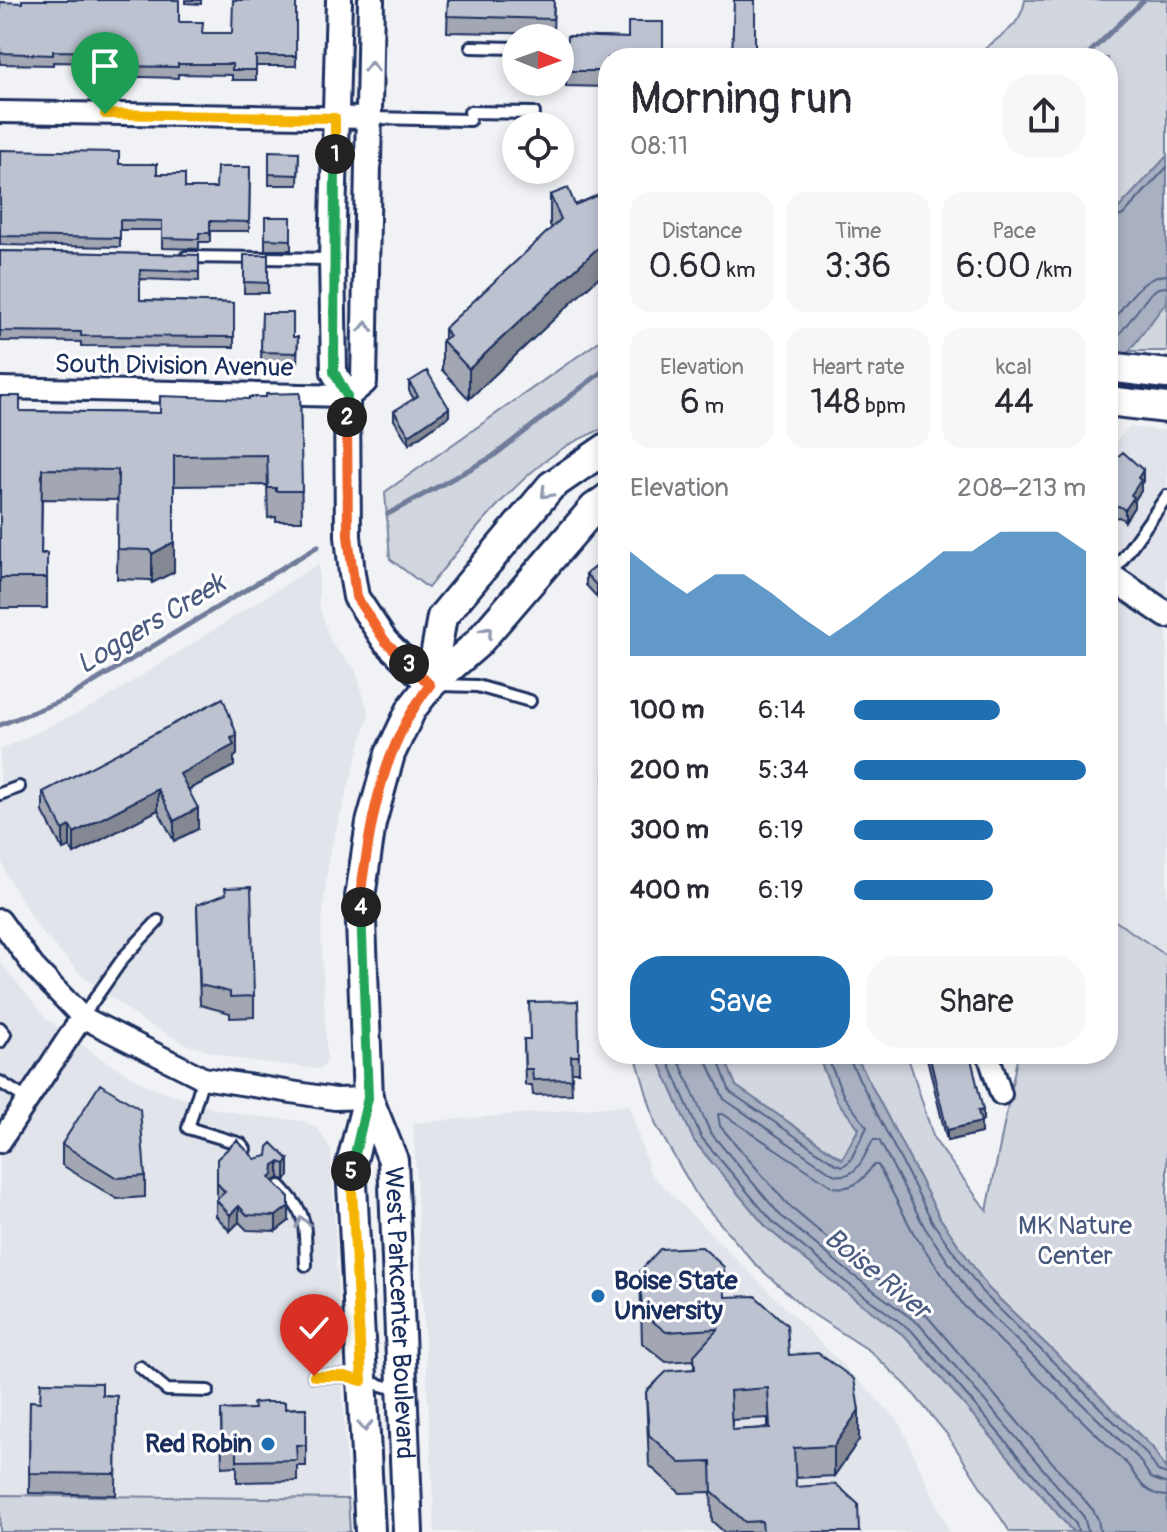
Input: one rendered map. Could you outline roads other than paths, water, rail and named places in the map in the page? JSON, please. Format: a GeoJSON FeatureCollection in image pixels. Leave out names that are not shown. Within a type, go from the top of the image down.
{"type":"FeatureCollection","features":[{"type":"Feature","properties":{"kind":"main road"},"geometry":{"type":"LineString","coordinates":[[1118,368],[1167,374]]}},
{"type":"Feature","properties":{"kind":"main road"},"geometry":{"type":"LineString","coordinates":[[1118,402],[1167,408]]}},
{"type":"Feature","properties":{"kind":"main road","name":"West Parkcenter Boulevard"},"geometry":{"type":"LineString","coordinates":[[430,685],[442,617],[551,486],[598,454]]}},
{"type":"Feature","properties":{"kind":"main road","name":"West Parkcenter Boulevard"},"geometry":{"type":"LineString","coordinates":[[370,1532],[351,1165],[368,1098],[360,897],[371,823],[390,754],[412,708],[430,685],[477,644],[598,505]]}},
{"type":"Feature","properties":{"kind":"main road","name":"West Parkcenter Boulevard"},"geometry":{"type":"LineString","coordinates":[[368,1098],[393,1160],[408,1532]]}},
{"type":"Feature","properties":{"kind":"street"},"geometry":{"type":"LineString","coordinates":[[339,0],[332,259],[334,372],[347,396],[348,536],[356,597],[385,641],[430,685]]}},
{"type":"Feature","properties":{"kind":"street"},"geometry":{"type":"LineString","coordinates":[[347,396],[364,382],[371,0]]}},
{"type":"Feature","properties":{"kind":"street"},"geometry":{"type":"LineString","coordinates":[[0,112],[371,118]]}},
{"type":"Feature","properties":{"kind":"street","name":"South Division Avenue"},"geometry":{"type":"LineString","coordinates":[[0,388],[347,396]]}},
{"type":"Feature","properties":{"kind":"street"},"geometry":{"type":"LineString","coordinates":[[1118,585],[1167,615]]}},
{"type":"Feature","properties":{"kind":"street"},"geometry":{"type":"LineString","coordinates":[[0,920],[34,967],[82,1017],[203,1078],[335,1099],[368,1098]]}},
{"type":"Feature","properties":{"kind":"street"},"geometry":{"type":"LineString","coordinates":[[0,1142],[82,1017]]}},
{"type":"Feature","properties":{"kind":"street"},"geometry":{"type":"LineString","coordinates":[[991,1064],[1001,1094]]}},
{"type":"Feature","properties":{"kind":"lane"},"geometry":{"type":"LineString","coordinates":[[471,47],[502,48]]}},
{"type":"Feature","properties":{"kind":"lane"},"geometry":{"type":"LineString","coordinates":[[371,118],[502,114]]}},
{"type":"Feature","properties":{"kind":"lane"},"geometry":{"type":"LineString","coordinates":[[171,256],[332,259]]}},
{"type":"Feature","properties":{"kind":"lane"},"geometry":{"type":"LineString","coordinates":[[1118,566],[1167,496]]}},
{"type":"Feature","properties":{"kind":"lane"},"geometry":{"type":"LineString","coordinates":[[430,685],[477,686],[530,701]]}},
{"type":"Feature","properties":{"kind":"lane"},"geometry":{"type":"LineString","coordinates":[[0,794],[19,787]]}},
{"type":"Feature","properties":{"kind":"lane"},"geometry":{"type":"LineString","coordinates":[[82,1017],[124,957],[158,921]]}},
{"type":"Feature","properties":{"kind":"lane"},"geometry":{"type":"LineString","coordinates":[[0,1028],[5,1034],[0,1042]]}},
{"type":"Feature","properties":{"kind":"lane"},"geometry":{"type":"LineString","coordinates":[[203,1078],[188,1128],[241,1144],[251,1155]]}},
{"type":"Feature","properties":{"kind":"lane"},"geometry":{"type":"LineString","coordinates":[[0,1082],[28,1100]]}},
{"type":"Feature","properties":{"kind":"lane"},"geometry":{"type":"LineString","coordinates":[[280,1186],[301,1211],[304,1220],[306,1265]]}},
{"type":"Feature","properties":{"kind":"lane"},"geometry":{"type":"LineString","coordinates":[[140,1367],[167,1390],[208,1391]]}},
{"type":"Feature","properties":{"kind":"lane"},"geometry":{"type":"LineString","coordinates":[[314,1376],[345,1376],[402,1391]]}},
{"type":"Feature","properties":{"kind":"water"},"geometry":{"type":"Polygon","coordinates":[[[1167,156],[1167,301],[1118,366],[1118,209],[1167,156]]]}},
{"type":"Feature","properties":{"kind":"water","name":"Boise River"},"geometry":{"type":"Polygon","coordinates":[[[660,1064],[727,1064],[736,1086],[842,1159],[859,1128],[837,1101],[821,1064],[860,1064],[940,1218],[988,1288],[1152,1447],[1167,1471],[1167,1532],[1073,1532],[906,1337],[767,1228],[694,1141],[660,1064]]]}},
{"type":"Feature","properties":{"kind":"waterway","name":"Loggers Creek"},"geometry":{"type":"LineString","coordinates":[[1094,48],[1144,0]]}},
{"type":"Feature","properties":{"kind":"waterway","name":"Loggers Creek"},"geometry":{"type":"LineString","coordinates":[[388,514],[492,457],[598,375]]}},
{"type":"Feature","properties":{"kind":"waterway","name":"Loggers Creek"},"geometry":{"type":"LineString","coordinates":[[0,725],[66,699],[318,546]]}},
{"type":"Feature","properties":{"kind":"place","name":"Boise State University"},"geometry":{"type":"Point","coordinates":[598,1296]}},
{"type":"Feature","properties":{"kind":"place","name":"Red Robin"},"geometry":{"type":"Point","coordinates":[268,1444]}},
{"type":"Feature","properties":{"kind":"park label","name":"MK Nature Center"},"geometry":{"type":"Point","coordinates":[1075,1241]}}]}
